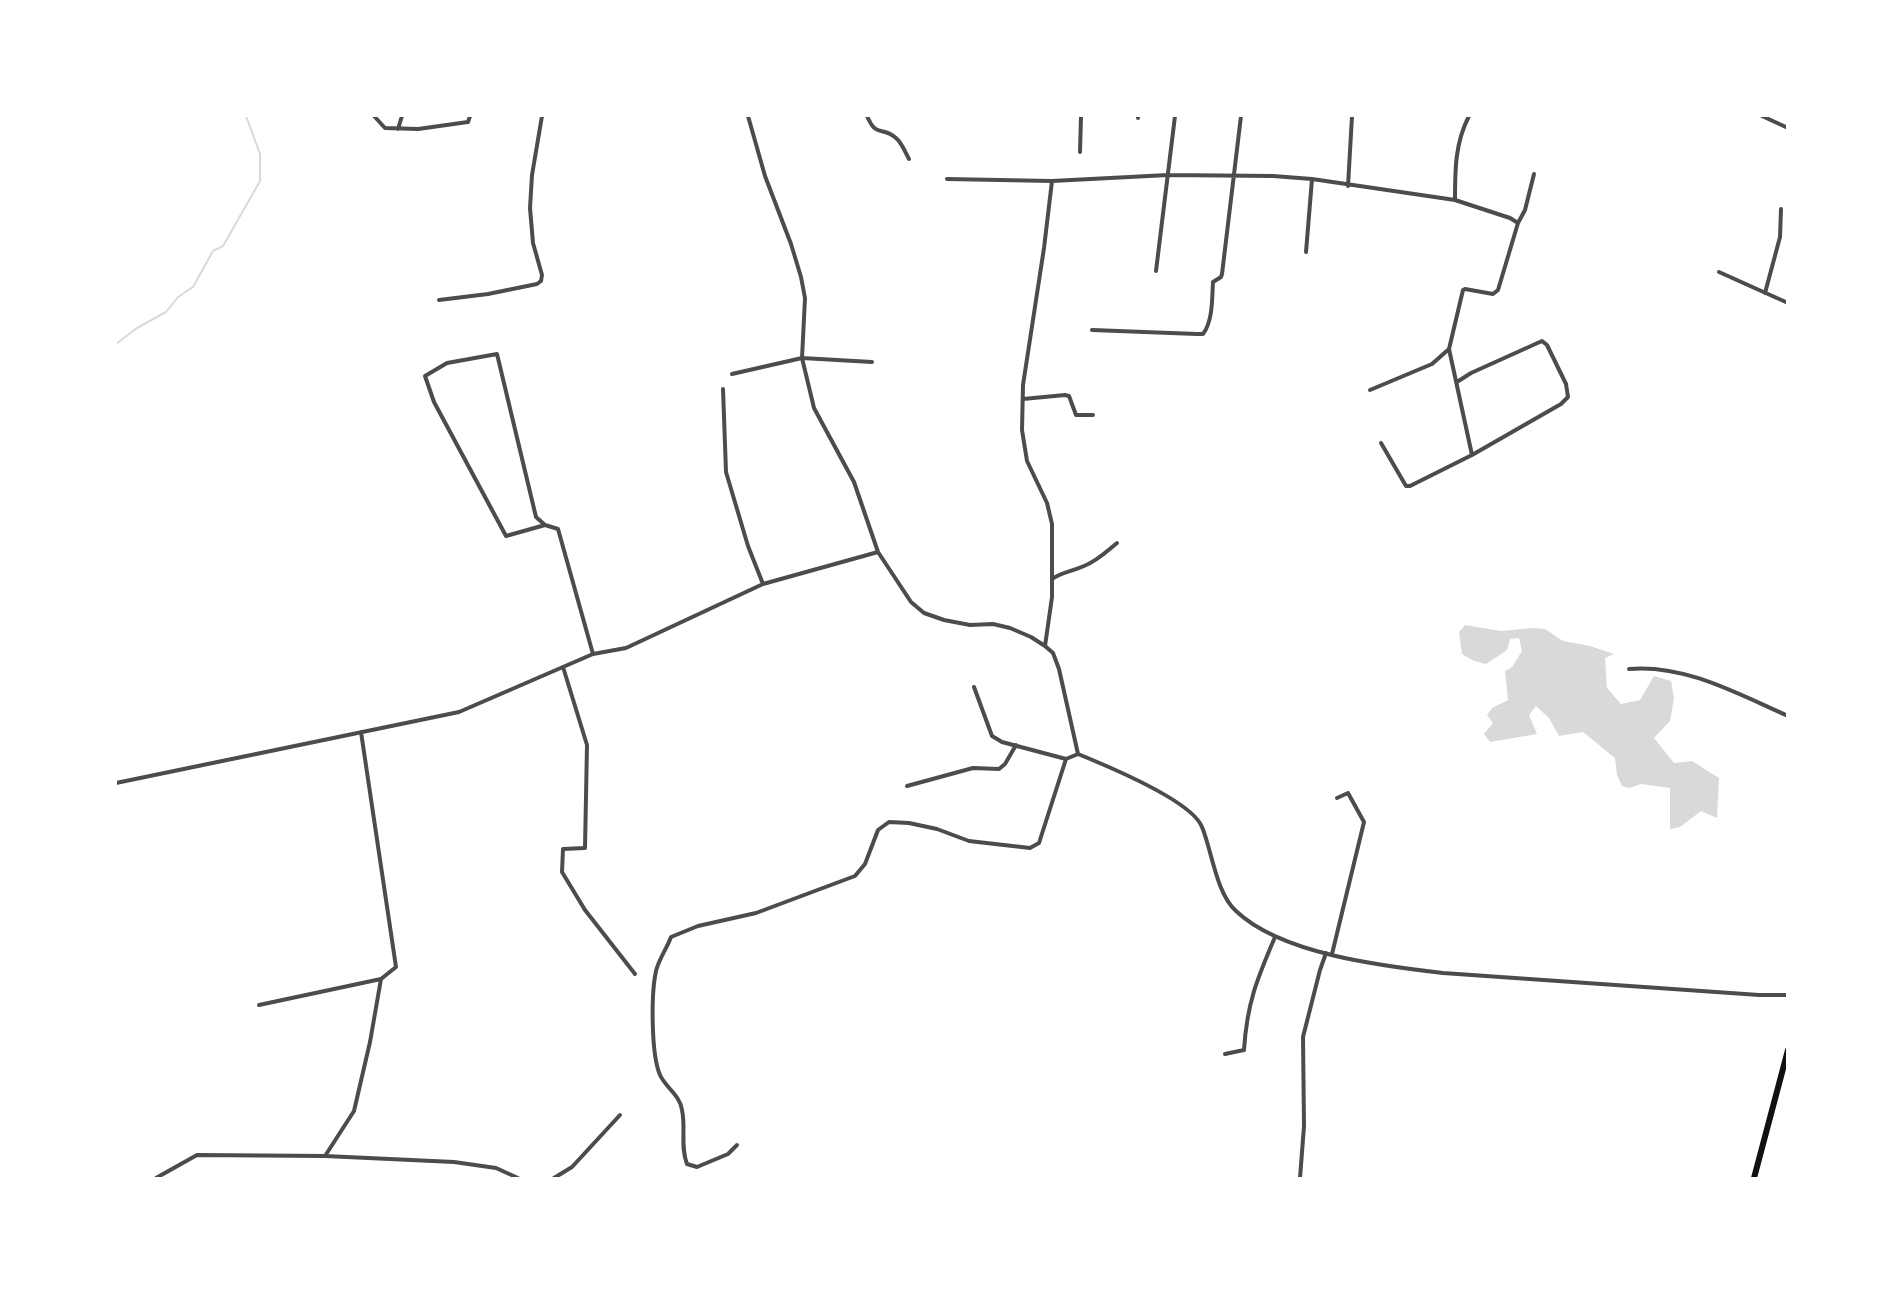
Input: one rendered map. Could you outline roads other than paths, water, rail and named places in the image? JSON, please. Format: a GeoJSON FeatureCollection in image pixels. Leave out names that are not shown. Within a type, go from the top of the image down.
{"type":"FeatureCollection","features":[{"type":"Feature","properties":{"kind":"main road"},"geometry":{"type":"LineString","coordinates":[[1754,1179],[1788,1050]]}},
{"type":"Feature","properties":{"kind":"street"},"geometry":{"type":"LineString","coordinates":[[374,116],[385,128],[398,129],[418,129],[468,122],[470,116]]}},
{"type":"Feature","properties":{"kind":"street"},"geometry":{"type":"LineString","coordinates":[[398,129],[402,116]]}},
{"type":"Feature","properties":{"kind":"street"},"geometry":{"type":"LineString","coordinates":[[439,300],[488,294],[537,284],[541,281],[542,275],[533,243],[530,208],[532,175],[542,116]]}},
{"type":"Feature","properties":{"kind":"street"},"geometry":{"type":"LineString","coordinates":[[748,116],[765,176],[801,277],[805,298],[802,358],[814,408],[854,482],[878,552],[911,602],[924,613],[944,620],[993,624],[1010,628],[1045,645],[1053,653],[1059,669],[1078,754]]}},
{"type":"Feature","properties":{"kind":"street"},"geometry":{"type":"LineString","coordinates":[[867,116],[876,131],[887,132],[899,141],[909,159]]}},
{"type":"Feature","properties":{"kind":"street"},"geometry":{"type":"LineString","coordinates":[[1080,152],[1081,116]]}},
{"type":"Feature","properties":{"kind":"street"},"geometry":{"type":"LineString","coordinates":[[1156,271],[1175,116]]}},
{"type":"Feature","properties":{"kind":"street"},"geometry":{"type":"LineString","coordinates":[[1092,330],[1203,333],[1209,321],[1213,282],[1222,274],[1232,175],[1241,116]]}},
{"type":"Feature","properties":{"kind":"street"},"geometry":{"type":"LineString","coordinates":[[1348,186],[1353,116]]}},
{"type":"Feature","properties":{"kind":"street"},"geometry":{"type":"LineString","coordinates":[[1455,200],[1457,150],[1469,116]]}},
{"type":"Feature","properties":{"kind":"street"},"geometry":{"type":"LineString","coordinates":[[1762,116],[1788,128]]}},
{"type":"Feature","properties":{"kind":"street"},"geometry":{"type":"LineString","coordinates":[[1472,455],[1449,349],[1463,290],[1493,294],[1498,290],[1534,174]]}},
{"type":"Feature","properties":{"kind":"street"},"geometry":{"type":"LineString","coordinates":[[947,179],[1052,181],[1168,175],[1232,175],[1312,179],[1455,200],[1510,218],[1518,223]]}},
{"type":"Feature","properties":{"kind":"street"},"geometry":{"type":"LineString","coordinates":[[1306,252],[1312,179]]}},
{"type":"Feature","properties":{"kind":"street"},"geometry":{"type":"LineString","coordinates":[[1045,645],[1050,621],[1052,524],[1047,503],[1027,461],[1022,442],[1026,364],[1052,181]]}},
{"type":"Feature","properties":{"kind":"street"},"geometry":{"type":"LineString","coordinates":[[1765,293],[1780,237],[1781,209]]}},
{"type":"Feature","properties":{"kind":"street"},"geometry":{"type":"LineString","coordinates":[[1719,272],[1788,303]]}},
{"type":"Feature","properties":{"kind":"street"},"geometry":{"type":"LineString","coordinates":[[1382,443],[1406,486],[1410,486],[1472,455],[1561,404],[1568,397],[1568,391],[1547,345],[1542,341],[1457,382]]}},
{"type":"Feature","properties":{"kind":"street"},"geometry":{"type":"LineString","coordinates":[[1370,390],[1432,364],[1449,349]]}},
{"type":"Feature","properties":{"kind":"street"},"geometry":{"type":"LineString","coordinates":[[545,525],[506,536],[434,402],[425,376],[447,363],[497,354],[536,517],[545,525],[558,530],[593,654]]}},
{"type":"Feature","properties":{"kind":"street"},"geometry":{"type":"LineString","coordinates":[[732,374],[802,358],[872,362]]}},
{"type":"Feature","properties":{"kind":"street"},"geometry":{"type":"LineString","coordinates":[[723,389],[726,472],[748,546],[763,584]]}},
{"type":"Feature","properties":{"kind":"street"},"geometry":{"type":"LineString","coordinates":[[1023,399],[1065,395],[1069,396],[1076,415],[1093,415]]}},
{"type":"Feature","properties":{"kind":"street"},"geometry":{"type":"LineString","coordinates":[[1051,579],[1060,573],[1092,562],[1117,543]]}},
{"type":"Feature","properties":{"kind":"street"},"geometry":{"type":"LineString","coordinates":[[116,783],[459,712],[593,654],[626,648],[763,584],[878,552]]}},
{"type":"Feature","properties":{"kind":"street"},"geometry":{"type":"LineString","coordinates":[[563,667],[587,745],[585,848],[563,849],[562,872],[585,910],[634,974]]}},
{"type":"Feature","properties":{"kind":"street"},"geometry":{"type":"LineString","coordinates":[[1629,669],[1645,667],[1697,677],[1788,716]]}},
{"type":"Feature","properties":{"kind":"street"},"geometry":{"type":"LineString","coordinates":[[974,687],[992,736],[1002,742],[1066,759],[1078,754],[1121,772],[1182,805],[1199,820],[1224,894],[1235,911],[1275,937],[1329,954],[1392,967],[1443,973],[1759,995],[1788,995]]}},
{"type":"Feature","properties":{"kind":"street"},"geometry":{"type":"LineString","coordinates":[[259,1005],[381,979],[396,968],[361,732]]}},
{"type":"Feature","properties":{"kind":"street"},"geometry":{"type":"LineString","coordinates":[[907,786],[973,768],[999,769],[1005,764],[1016,745]]}},
{"type":"Feature","properties":{"kind":"street"},"geometry":{"type":"LineString","coordinates":[[737,1145],[728,1154],[697,1167],[687,1164],[682,1152],[682,1108],[676,1095],[661,1077],[652,1020],[656,970],[671,937],[698,926],[756,913],[855,876],[865,864],[878,830],[889,822],[909,823],[937,829],[969,842],[1030,849],[1039,843],[1066,759]]}},
{"type":"Feature","properties":{"kind":"street"},"geometry":{"type":"LineString","coordinates":[[1300,1179],[1304,1126],[1303,1037],[1320,970],[1329,954],[1364,822],[1348,793],[1337,798]]}},
{"type":"Feature","properties":{"kind":"street"},"geometry":{"type":"LineString","coordinates":[[1225,1054],[1244,1050],[1246,1019],[1254,986],[1275,937]]}},
{"type":"Feature","properties":{"kind":"street"},"geometry":{"type":"LineString","coordinates":[[325,1156],[354,1111],[370,1042],[381,979]]}},
{"type":"Feature","properties":{"kind":"street"},"geometry":{"type":"LineString","coordinates":[[554,1179],[572,1167],[620,1115]]}},
{"type":"Feature","properties":{"kind":"street"},"geometry":{"type":"LineString","coordinates":[[156,1179],[197,1155],[325,1156],[454,1162],[496,1168],[518,1179]]}},
{"type":"Feature","properties":{"kind":"waterway"},"geometry":{"type":"LineString","coordinates":[[116,344],[137,328],[166,312],[178,297],[193,287],[213,251],[223,246],[260,181],[260,154],[246,116]]}}]}
